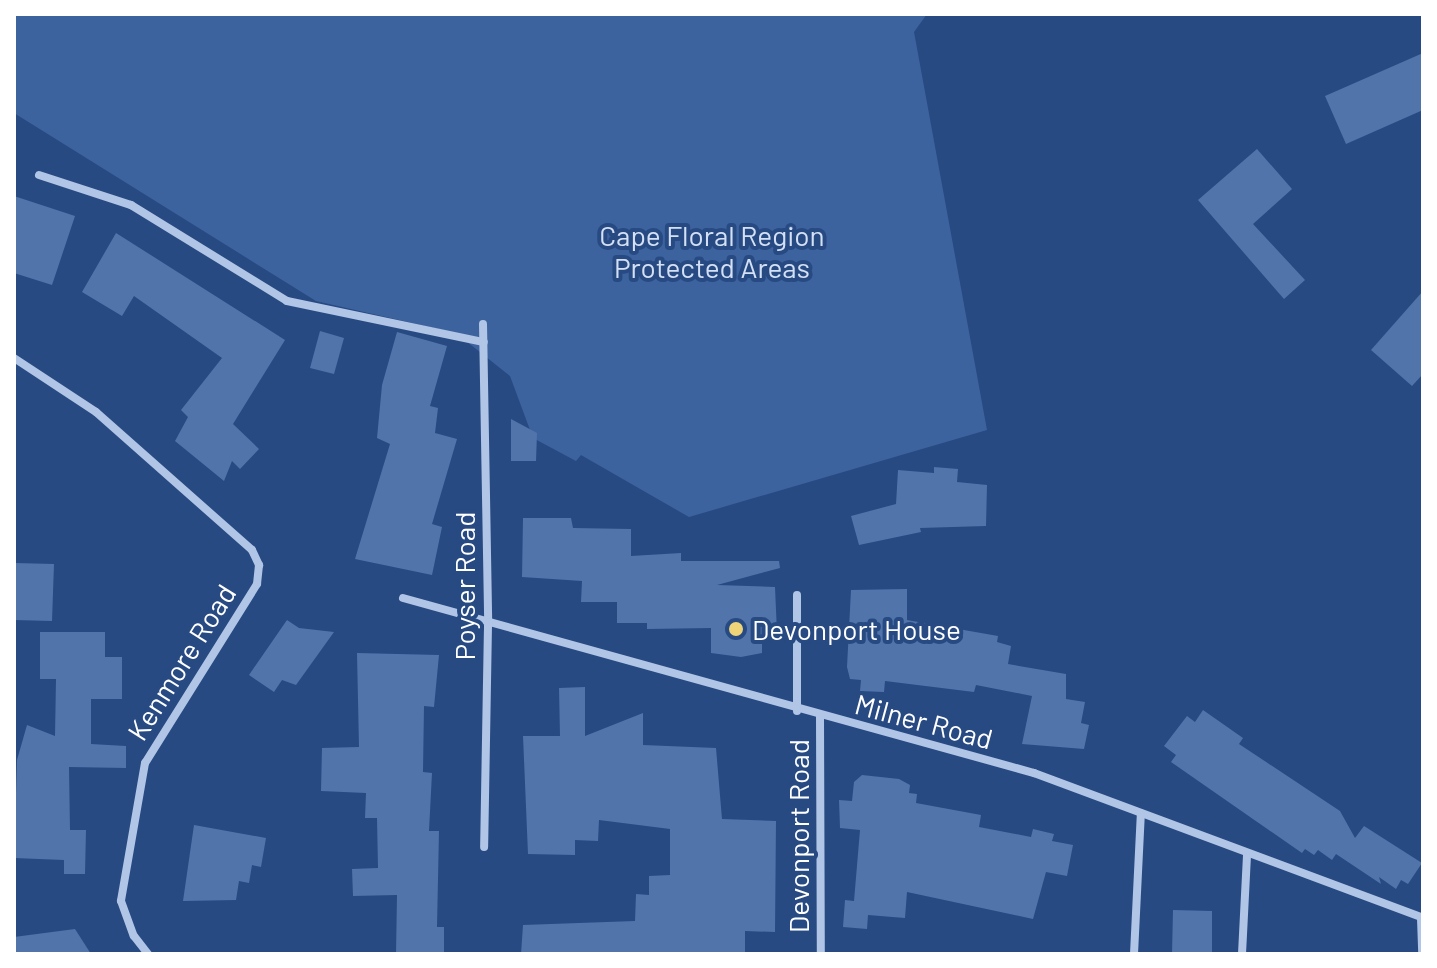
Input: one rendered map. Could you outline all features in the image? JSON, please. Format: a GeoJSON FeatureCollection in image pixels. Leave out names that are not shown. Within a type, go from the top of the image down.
{"type":"FeatureCollection","features":[{"type":"Feature","properties":{"kind":"street"},"geometry":{"type":"LineString","coordinates":[[39,175],[131,205],[287,301],[484,342]]}},
{"type":"Feature","properties":{"kind":"street","name":"Poyser Road"},"geometry":{"type":"LineString","coordinates":[[483,324],[488,625],[484,847]]}},
{"type":"Feature","properties":{"kind":"street","name":"Kenmore Road"},"geometry":{"type":"LineString","coordinates":[[14,358],[96,412],[252,550],[259,565],[257,584],[145,763],[121,901],[134,936],[148,954]]}},
{"type":"Feature","properties":{"kind":"street","name":"Devonport Road"},"geometry":{"type":"LineString","coordinates":[[797,595],[797,711]]}},
{"type":"Feature","properties":{"kind":"street","name":"Milner Road"},"geometry":{"type":"LineString","coordinates":[[403,598],[488,625],[797,711],[1034,773],[1422,918]]}},
{"type":"Feature","properties":{"kind":"street","name":"Devonport Road"},"geometry":{"type":"LineString","coordinates":[[820,717],[821,954]]}},
{"type":"Feature","properties":{"kind":"street"},"geometry":{"type":"LineString","coordinates":[[1134,954],[1141,813]]}},
{"type":"Feature","properties":{"kind":"street"},"geometry":{"type":"LineString","coordinates":[[1242,954],[1247,854]]}},
{"type":"Feature","properties":{"kind":"street"},"geometry":{"type":"LineString","coordinates":[[1422,918],[1422,954]]}},
{"type":"Feature","properties":{"kind":"green space","name":"Cape Floral Region Protected Areas"},"geometry":{"type":"Polygon","coordinates":[[[14,14],[927,14],[914,32],[987,430],[689,517],[581,455],[576,461],[533,438],[510,376],[456,333],[316,301],[14,113],[14,14]]]}},
{"type":"Feature","properties":{"kind":"building"},"geometry":{"type":"Polygon","coordinates":[[[1423,53],[1423,110],[1346,144],[1325,96],[1423,53]]]}},
{"type":"Feature","properties":{"kind":"building"},"geometry":{"type":"Polygon","coordinates":[[[1257,149],[1292,189],[1253,224],[1305,280],[1284,299],[1198,200],[1257,149]]]}},
{"type":"Feature","properties":{"kind":"building"},"geometry":{"type":"Polygon","coordinates":[[[14,196],[75,216],[52,285],[14,273],[14,196]]]}},
{"type":"Feature","properties":{"kind":"building"},"geometry":{"type":"Polygon","coordinates":[[[116,233],[285,340],[233,424],[259,449],[240,469],[232,461],[224,481],[175,441],[188,417],[181,410],[222,358],[134,296],[122,316],[82,292],[116,233]]]}},
{"type":"Feature","properties":{"kind":"building"},"geometry":{"type":"Polygon","coordinates":[[[1423,291],[1423,374],[1412,386],[1371,350],[1423,291]]]}},
{"type":"Feature","properties":{"kind":"building"},"geometry":{"type":"Polygon","coordinates":[[[320,331],[344,338],[334,374],[310,368],[320,331]]]}},
{"type":"Feature","properties":{"kind":"building"},"geometry":{"type":"Polygon","coordinates":[[[397,332],[447,346],[430,406],[438,408],[435,433],[457,439],[432,524],[442,527],[432,575],[355,559],[390,444],[377,438],[382,385],[397,332]]]}},
{"type":"Feature","properties":{"kind":"building"},"geometry":{"type":"Polygon","coordinates":[[[511,419],[537,433],[536,461],[511,461],[511,419]]]}},
{"type":"Feature","properties":{"kind":"building"},"geometry":{"type":"Polygon","coordinates":[[[934,467],[958,469],[957,482],[987,485],[986,526],[920,528],[921,532],[859,545],[851,516],[896,504],[898,470],[934,473],[934,467]]]}},
{"type":"Feature","properties":{"kind":"building"},"geometry":{"type":"Polygon","coordinates":[[[523,518],[571,518],[573,528],[631,529],[631,556],[681,553],[681,561],[779,561],[780,568],[717,585],[775,587],[777,633],[762,634],[762,653],[741,657],[711,653],[711,628],[647,629],[647,623],[617,623],[617,602],[581,602],[582,581],[522,577],[523,518]]]}},
{"type":"Feature","properties":{"kind":"building"},"geometry":{"type":"Polygon","coordinates":[[[14,563],[54,564],[52,621],[14,620],[14,563]]]}},
{"type":"Feature","properties":{"kind":"building"},"geometry":{"type":"Polygon","coordinates":[[[907,589],[907,620],[998,636],[997,642],[1011,646],[1008,664],[1066,674],[1066,699],[1085,702],[1081,723],[1089,725],[1084,749],[1022,744],[1032,696],[976,685],[974,692],[885,681],[884,692],[860,691],[861,680],[850,679],[847,667],[851,590],[907,589]]]}},
{"type":"Feature","properties":{"kind":"building"},"geometry":{"type":"Polygon","coordinates":[[[287,620],[299,628],[334,632],[296,685],[282,680],[274,692],[249,675],[287,620]]]}},
{"type":"Feature","properties":{"kind":"building"},"geometry":{"type":"Polygon","coordinates":[[[40,632],[105,632],[105,657],[122,657],[122,699],[91,699],[91,744],[126,746],[126,768],[69,767],[70,830],[86,830],[85,874],[64,874],[64,860],[14,858],[17,760],[27,725],[55,736],[56,679],[40,679],[40,632]]]}},
{"type":"Feature","properties":{"kind":"building"},"geometry":{"type":"Polygon","coordinates":[[[357,653],[439,655],[434,707],[424,706],[423,772],[432,773],[429,831],[439,831],[437,927],[444,927],[444,954],[396,954],[397,895],[353,896],[352,869],[378,868],[377,818],[365,818],[366,793],[321,791],[322,748],[359,747],[357,653]]]}},
{"type":"Feature","properties":{"kind":"building"},"geometry":{"type":"Polygon","coordinates":[[[585,687],[585,736],[643,713],[643,745],[716,748],[722,819],[776,821],[775,932],[745,931],[745,954],[521,954],[523,925],[635,921],[636,894],[649,895],[649,876],[670,875],[670,829],[599,820],[598,841],[575,840],[575,855],[528,854],[523,736],[560,736],[559,688],[585,687]]]}},
{"type":"Feature","properties":{"kind":"building"},"geometry":{"type":"Polygon","coordinates":[[[1203,710],[1243,738],[1239,744],[1340,811],[1355,838],[1364,826],[1422,863],[1408,884],[1401,880],[1396,889],[1379,877],[1381,884],[1336,854],[1332,860],[1318,850],[1314,855],[1305,849],[1302,853],[1171,762],[1176,755],[1164,746],[1187,716],[1195,722],[1203,710]]]}},
{"type":"Feature","properties":{"kind":"building"},"geometry":{"type":"Polygon","coordinates":[[[862,775],[899,779],[910,785],[909,793],[917,794],[916,803],[981,815],[979,827],[1031,837],[1033,829],[1054,834],[1052,841],[1073,845],[1067,876],[1046,872],[1033,919],[907,892],[905,918],[868,915],[867,929],[843,927],[845,900],[854,901],[860,830],[840,828],[839,800],[852,801],[854,782],[862,775]]]}},
{"type":"Feature","properties":{"kind":"building"},"geometry":{"type":"Polygon","coordinates":[[[194,825],[266,838],[261,867],[252,865],[249,883],[239,881],[236,900],[183,901],[194,825]]]}},
{"type":"Feature","properties":{"kind":"building"},"geometry":{"type":"Polygon","coordinates":[[[1173,910],[1212,911],[1212,954],[1172,954],[1173,910]]]}},
{"type":"Feature","properties":{"kind":"building"},"geometry":{"type":"Polygon","coordinates":[[[75,929],[91,954],[14,954],[14,937],[75,929]]]}},
{"type":"Feature","properties":{"kind":"place","name":"Devonport House"},"geometry":{"type":"Point","coordinates":[736,629]}}]}
